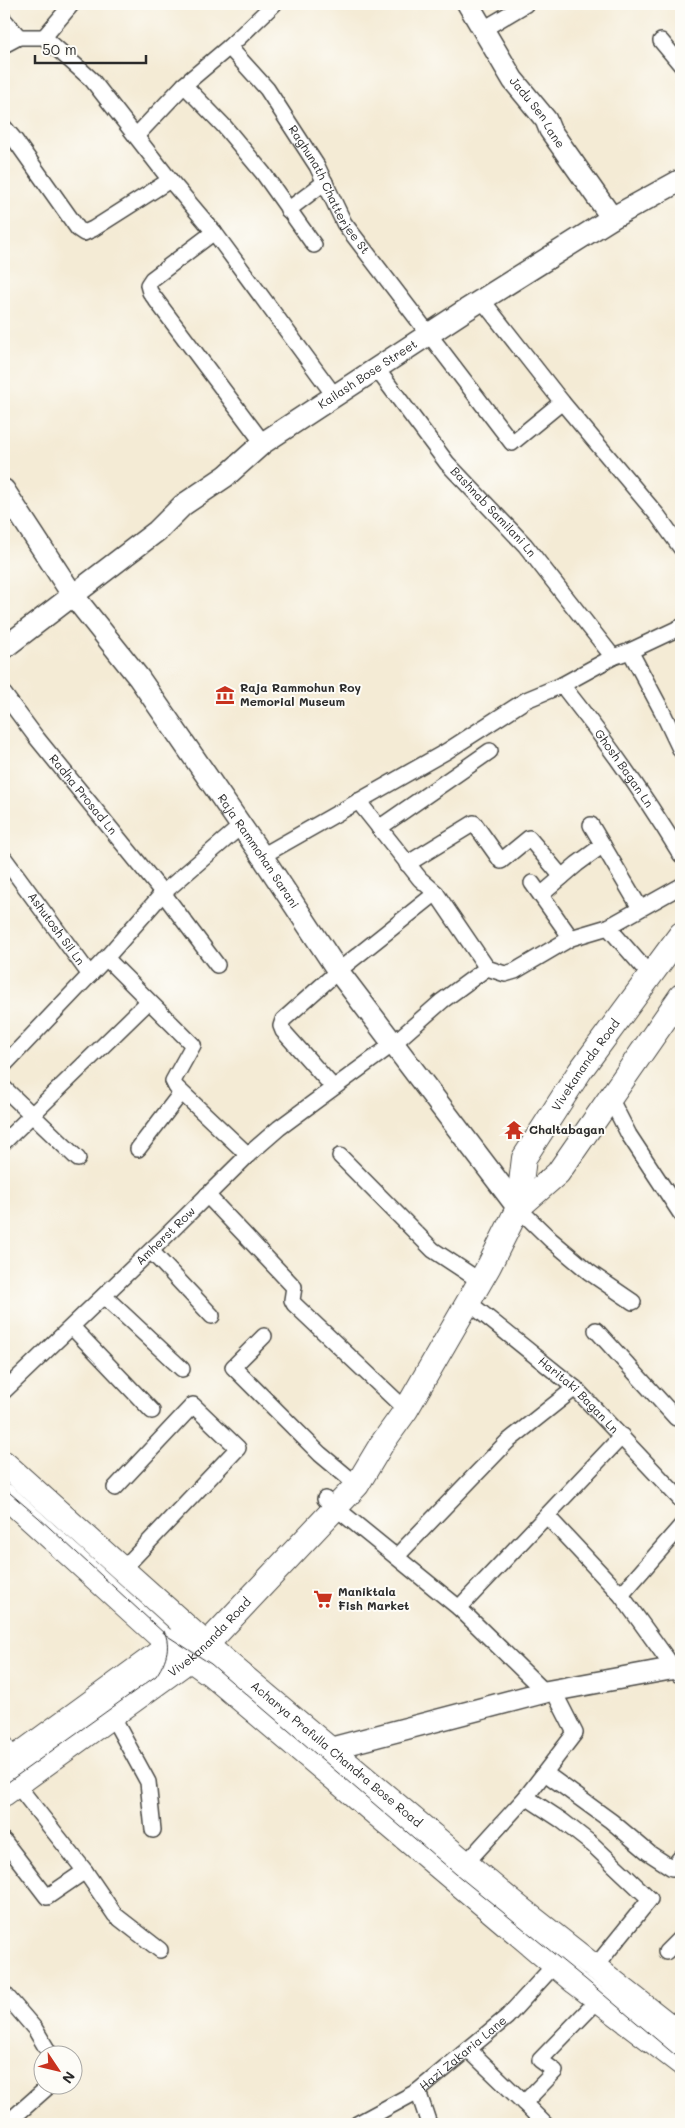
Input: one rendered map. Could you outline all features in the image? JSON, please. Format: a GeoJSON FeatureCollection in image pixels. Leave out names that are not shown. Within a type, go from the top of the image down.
{"type":"FeatureCollection","features":[{"type":"Feature","properties":{"kind":"main road","name":"Vivekananda Road"},"geometry":{"type":"LineString","coordinates":[[8,1769],[112,1716],[174,1672],[198,1637],[331,1504],[381,1445],[406,1410],[480,1281],[518,1208],[524,1158],[580,1070],[681,934]]}},
{"type":"Feature","properties":{"kind":"main road","name":"Vivekananda Road"},"geometry":{"type":"LineString","coordinates":[[518,1208],[558,1173],[679,1001]]}},
{"type":"Feature","properties":{"kind":"main road","name":"Acharya Prafulla Chandra Bose Road"},"geometry":{"type":"LineString","coordinates":[[4,1463],[218,1655],[467,1862],[512,1902],[681,2034]]}},
{"type":"Feature","properties":{"kind":"main road","name":"Acharya Prafulla Chandra Bose Road"},"geometry":{"type":"LineString","coordinates":[[4,1495],[171,1646],[174,1672],[212,1675],[555,1965],[681,2063]]}},
{"type":"Feature","properties":{"kind":"main road","name":"Vivekananda Road"},"geometry":{"type":"LineString","coordinates":[[8,1769],[171,1646],[198,1637]]}},
{"type":"Feature","properties":{"kind":"street"},"geometry":{"type":"LineString","coordinates":[[44,37],[72,4]]}},
{"type":"Feature","properties":{"kind":"street"},"geometry":{"type":"LineString","coordinates":[[136,136],[184,86],[274,4]]}},
{"type":"Feature","properties":{"kind":"street","name":"Jadu Sen Lane"},"geometry":{"type":"LineString","coordinates":[[468,4],[513,80],[546,120],[550,130],[612,218]]}},
{"type":"Feature","properties":{"kind":"street"},"geometry":{"type":"LineString","coordinates":[[482,30],[526,4]]}},
{"type":"Feature","properties":{"kind":"street"},"geometry":{"type":"LineString","coordinates":[[4,20],[19,37]]}},
{"type":"Feature","properties":{"kind":"street"},"geometry":{"type":"LineString","coordinates":[[4,45],[19,37],[44,37],[92,80],[170,180],[214,232],[334,395]]}},
{"type":"Feature","properties":{"kind":"street"},"geometry":{"type":"LineString","coordinates":[[661,41],[681,65]]}},
{"type":"Feature","properties":{"kind":"street","name":"Raghunath Chatterjee St"},"geometry":{"type":"LineString","coordinates":[[229,47],[267,89],[317,166],[344,224],[512,443],[562,402]]}},
{"type":"Feature","properties":{"kind":"street"},"geometry":{"type":"LineString","coordinates":[[184,86],[229,132],[263,173],[314,244]]}},
{"type":"Feature","properties":{"kind":"street"},"geometry":{"type":"LineString","coordinates":[[4,127],[78,229],[84,233],[170,180]]}},
{"type":"Feature","properties":{"kind":"street","name":"Kailash Bose Street"},"geometry":{"type":"LineString","coordinates":[[4,648],[72,594],[157,531],[183,505],[226,476],[263,443],[429,333],[612,218],[681,180]]}},
{"type":"Feature","properties":{"kind":"street"},"geometry":{"type":"LineString","coordinates":[[288,210],[325,182]]}},
{"type":"Feature","properties":{"kind":"street"},"geometry":{"type":"LineString","coordinates":[[214,232],[152,279],[148,285],[150,292],[263,443]]}},
{"type":"Feature","properties":{"kind":"street"},"geometry":{"type":"LineString","coordinates":[[482,300],[562,402],[658,516],[681,548]]}},
{"type":"Feature","properties":{"kind":"street","name":"Bashnab Samilani Ln"},"geometry":{"type":"LineString","coordinates":[[376,368],[447,463],[525,545],[613,657]]}},
{"type":"Feature","properties":{"kind":"street","name":"Raja Rammohan Sarani"},"geometry":{"type":"LineString","coordinates":[[4,490],[72,594],[138,678],[262,856],[338,971],[518,1208]]}},
{"type":"Feature","properties":{"kind":"street"},"geometry":{"type":"LineString","coordinates":[[262,856],[447,751],[526,700],[562,685],[613,657],[630,651],[681,626]]}},
{"type":"Feature","properties":{"kind":"street"},"geometry":{"type":"LineString","coordinates":[[630,651],[662,711],[681,752]]}},
{"type":"Feature","properties":{"kind":"street","name":"Ghosh Bagan Ln"},"geometry":{"type":"LineString","coordinates":[[562,685],[594,725],[657,815],[681,855]]}},
{"type":"Feature","properties":{"kind":"street","name":"Radha Prosad Ln"},"geometry":{"type":"LineString","coordinates":[[4,694],[36,737],[163,893]]}},
{"type":"Feature","properties":{"kind":"street"},"geometry":{"type":"LineString","coordinates":[[379,828],[490,751]]}},
{"type":"Feature","properties":{"kind":"street"},"geometry":{"type":"LineString","coordinates":[[358,801],[407,864],[436,893],[487,968],[505,974],[515,971],[571,938],[608,927],[681,886]]}},
{"type":"Feature","properties":{"kind":"street"},"geometry":{"type":"LineString","coordinates":[[407,864],[474,824],[500,861],[529,838],[562,877]]}},
{"type":"Feature","properties":{"kind":"street"},"geometry":{"type":"LineString","coordinates":[[590,825],[640,908]]}},
{"type":"Feature","properties":{"kind":"street"},"geometry":{"type":"LineString","coordinates":[[6,1059],[90,975],[163,893],[241,826]]}},
{"type":"Feature","properties":{"kind":"street"},"geometry":{"type":"LineString","coordinates":[[571,938],[537,889],[562,877],[603,845]]}},
{"type":"Feature","properties":{"kind":"street","name":"Ashutosh Sil Ln"},"geometry":{"type":"LineString","coordinates":[[4,858],[90,975]]}},
{"type":"Feature","properties":{"kind":"street"},"geometry":{"type":"LineString","coordinates":[[163,893],[218,966]]}},
{"type":"Feature","properties":{"kind":"street"},"geometry":{"type":"LineString","coordinates":[[333,1087],[283,1031],[281,1026],[283,1020],[338,971],[436,893]]}},
{"type":"Feature","properties":{"kind":"street"},"geometry":{"type":"LineString","coordinates":[[608,927],[650,976]]}},
{"type":"Feature","properties":{"kind":"street"},"geometry":{"type":"LineString","coordinates":[[106,958],[193,1045],[173,1081],[181,1093],[248,1155]]}},
{"type":"Feature","properties":{"kind":"street","name":"Amherst Row"},"geometry":{"type":"LineString","coordinates":[[4,1391],[151,1251],[248,1155],[279,1128],[393,1044],[442,1001],[487,968]]}},
{"type":"Feature","properties":{"kind":"street"},"geometry":{"type":"LineString","coordinates":[[4,1142],[148,1002]]}},
{"type":"Feature","properties":{"kind":"street"},"geometry":{"type":"LineString","coordinates":[[4,1088],[78,1160]]}},
{"type":"Feature","properties":{"kind":"street"},"geometry":{"type":"LineString","coordinates":[[138,1149],[181,1093]]}},
{"type":"Feature","properties":{"kind":"street"},"geometry":{"type":"LineString","coordinates":[[610,1098],[629,1135],[681,1214]]}},
{"type":"Feature","properties":{"kind":"street"},"geometry":{"type":"LineString","coordinates":[[340,1156],[432,1250],[480,1281]]}},
{"type":"Feature","properties":{"kind":"street"},"geometry":{"type":"LineString","coordinates":[[207,1195],[294,1287],[292,1300],[294,1304],[406,1410]]}},
{"type":"Feature","properties":{"kind":"street"},"geometry":{"type":"LineString","coordinates":[[518,1208],[551,1240],[589,1272],[633,1302]]}},
{"type":"Feature","properties":{"kind":"street"},"geometry":{"type":"LineString","coordinates":[[151,1251],[212,1316]]}},
{"type":"Feature","properties":{"kind":"street"},"geometry":{"type":"LineString","coordinates":[[104,1296],[182,1369]]}},
{"type":"Feature","properties":{"kind":"street","name":"Haritaki Bagan Ln"},"geometry":{"type":"LineString","coordinates":[[467,1301],[575,1388],[681,1500]]}},
{"type":"Feature","properties":{"kind":"street"},"geometry":{"type":"LineString","coordinates":[[72,1327],[152,1412]]}},
{"type":"Feature","properties":{"kind":"street"},"geometry":{"type":"LineString","coordinates":[[596,1330],[676,1418]]}},
{"type":"Feature","properties":{"kind":"street"},"geometry":{"type":"LineString","coordinates":[[264,1336],[233,1367],[320,1454],[351,1480]]}},
{"type":"Feature","properties":{"kind":"street"},"geometry":{"type":"LineString","coordinates":[[397,1556],[507,1442],[575,1388]]}},
{"type":"Feature","properties":{"kind":"street"},"geometry":{"type":"LineString","coordinates":[[115,1488],[193,1405],[238,1448],[122,1570]]}},
{"type":"Feature","properties":{"kind":"street"},"geometry":{"type":"LineString","coordinates":[[459,1608],[622,1436]]}},
{"type":"Feature","properties":{"kind":"street"},"geometry":{"type":"LineString","coordinates":[[331,1504],[459,1608],[550,1692],[575,1733],[526,1797],[467,1862]]}},
{"type":"Feature","properties":{"kind":"street"},"geometry":{"type":"LineString","coordinates":[[304,1752],[331,1748],[550,1692],[679,1671],[621,1595],[547,1516]]}},
{"type":"Feature","properties":{"kind":"street"},"geometry":{"type":"LineString","coordinates":[[621,1595],[681,1526]]}},
{"type":"Feature","properties":{"kind":"street"},"geometry":{"type":"LineString","coordinates":[[112,1716],[148,1782],[153,1830]]}},
{"type":"Feature","properties":{"kind":"street"},"geometry":{"type":"LineString","coordinates":[[8,1769],[116,1915],[160,1950]]}},
{"type":"Feature","properties":{"kind":"street"},"geometry":{"type":"LineString","coordinates":[[544,1773],[611,1821],[649,1853],[672,1868],[681,1856]]}},
{"type":"Feature","properties":{"kind":"street"},"geometry":{"type":"LineString","coordinates":[[526,1797],[594,1845],[650,1899],[595,1967]]}},
{"type":"Feature","properties":{"kind":"street"},"geometry":{"type":"LineString","coordinates":[[4,1841],[46,1896],[85,1871]]}},
{"type":"Feature","properties":{"kind":"street"},"geometry":{"type":"LineString","coordinates":[[666,1952],[681,1937]]}},
{"type":"Feature","properties":{"kind":"street","name":"Hazi Zakaria Lane"},"geometry":{"type":"LineString","coordinates":[[357,2124],[418,2091],[507,2017],[571,1948]]}},
{"type":"Feature","properties":{"kind":"street"},"geometry":{"type":"LineString","coordinates":[[4,1993],[35,2029],[45,2046]]}},
{"type":"Feature","properties":{"kind":"street"},"geometry":{"type":"LineString","coordinates":[[524,2103],[555,2071],[540,2060],[598,2000]]}},
{"type":"Feature","properties":{"kind":"street"},"geometry":{"type":"LineString","coordinates":[[468,2049],[545,2124]]}},
{"type":"Feature","properties":{"kind":"street"},"geometry":{"type":"LineString","coordinates":[[418,2091],[428,2124]]}},
{"type":"Feature","properties":{"kind":"street"},"geometry":{"type":"LineString","coordinates":[[6,2124],[38,2096]]}},
{"type":"Feature","properties":{"kind":"tram line"},"geometry":{"type":"LineString","coordinates":[[4,1488],[166,1635],[211,1664],[456,1874],[681,2060]]}},
{"type":"Feature","properties":{"kind":"tram line"},"geometry":{"type":"LineString","coordinates":[[4,1785],[156,1676],[166,1655],[167,1643],[164,1631]]}},
{"type":"Feature","properties":{"kind":"place","name":"Raja Rammohun Roy Memorial Museum"},"geometry":{"type":"Point","coordinates":[225,695]}},
{"type":"Feature","properties":{"kind":"place","name":"Chaltabagan"},"geometry":{"type":"Point","coordinates":[514,1130]}},
{"type":"Feature","properties":{"kind":"place","name":"Maniktala Fish Market"},"geometry":{"type":"Point","coordinates":[323,1599]}}]}
